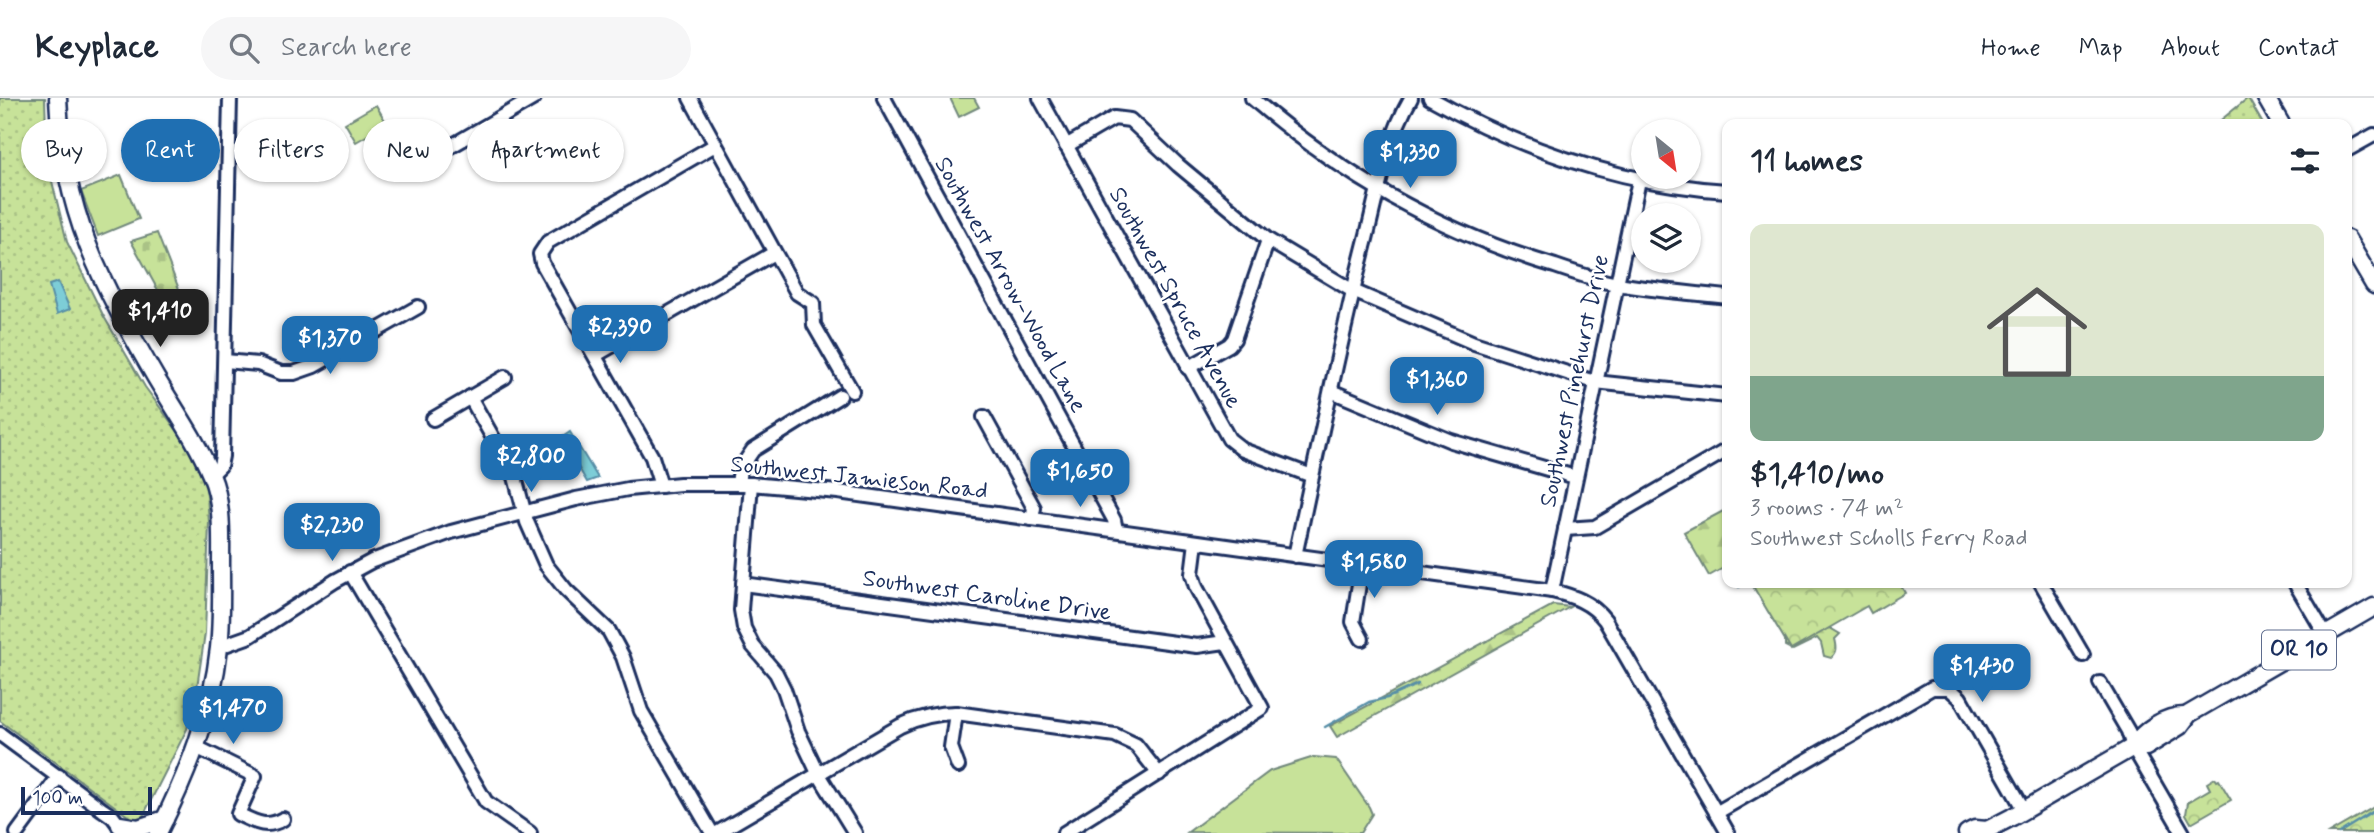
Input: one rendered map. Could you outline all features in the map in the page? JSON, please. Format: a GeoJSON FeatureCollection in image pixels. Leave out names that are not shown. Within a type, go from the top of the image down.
{"type":"FeatureCollection","features":[{"type":"Feature","properties":{"kind":"main road"},"geometry":{"type":"LineString","coordinates":[[58,98],[60,137],[68,186],[85,243],[111,300],[211,475],[218,498],[221,528],[219,647],[212,689],[196,747],[162,826],[122,829]]}},
{"type":"Feature","properties":{"kind":"main road"},"geometry":{"type":"LineString","coordinates":[[2266,98],[2278,119]]}},
{"type":"Feature","properties":{"kind":"main road"},"geometry":{"type":"LineString","coordinates":[[2352,248],[2374,285]]}},
{"type":"Feature","properties":{"kind":"main road","name":"OR 10"},"geometry":{"type":"LineString","coordinates":[[1967,833],[1975,829],[1986,831],[2024,810],[2133,747],[2139,736],[2154,727],[2174,716],[2186,716],[2374,607]]}},
{"type":"Feature","properties":{"kind":"street"},"geometry":{"type":"LineString","coordinates":[[211,475],[222,462],[230,98]]}},
{"type":"Feature","properties":{"kind":"street"},"geometry":{"type":"LineString","coordinates":[[453,145],[534,98]]}},
{"type":"Feature","properties":{"kind":"street"},"geometry":{"type":"LineString","coordinates":[[690,98],[797,293],[813,303],[814,325],[846,394],[753,450],[740,470],[745,484],[741,610],[744,628],[753,646],[776,673],[798,731],[818,773],[855,833]]}},
{"type":"Feature","properties":{"kind":"street","name":"Southwest Arrow-Wood Lane"},"geometry":{"type":"LineString","coordinates":[[884,98],[1114,520],[1116,530]]}},
{"type":"Feature","properties":{"kind":"street","name":"Southwest Spruce Avenue"},"geometry":{"type":"LineString","coordinates":[[1040,98],[1225,433],[1236,446],[1312,476]]}},
{"type":"Feature","properties":{"kind":"street"},"geometry":{"type":"LineString","coordinates":[[1252,98],[1328,159],[1378,191],[1419,213],[1509,253],[1617,284],[1722,296]]}},
{"type":"Feature","properties":{"kind":"street"},"geometry":{"type":"LineString","coordinates":[[1295,556],[1353,291],[1378,191],[1393,132],[1411,98]]}},
{"type":"Feature","properties":{"kind":"street"},"geometry":{"type":"LineString","coordinates":[[1430,98],[1536,149],[1581,165],[1631,178]]}},
{"type":"Feature","properties":{"kind":"street"},"geometry":{"type":"LineString","coordinates":[[1066,146],[1114,118],[1130,120],[1178,165],[1268,240],[1353,291],[1474,343],[1595,382],[1722,395]]}},
{"type":"Feature","properties":{"kind":"street"},"geometry":{"type":"LineString","coordinates":[[2352,147],[2374,135]]}},
{"type":"Feature","properties":{"kind":"street"},"geometry":{"type":"LineString","coordinates":[[662,486],[652,457],[542,263],[540,254],[548,242],[715,145]]}},
{"type":"Feature","properties":{"kind":"street"},"geometry":{"type":"LineString","coordinates":[[1701,188],[1722,190]]}},
{"type":"Feature","properties":{"kind":"street","name":"Southwest Pinehurst Drive"},"geometry":{"type":"LineString","coordinates":[[1552,592],[1637,189]]}},
{"type":"Feature","properties":{"kind":"street"},"geometry":{"type":"LineString","coordinates":[[1188,368],[1234,339],[1268,240]]}},
{"type":"Feature","properties":{"kind":"street"},"geometry":{"type":"LineString","coordinates":[[596,355],[774,253]]}},
{"type":"Feature","properties":{"kind":"street"},"geometry":{"type":"LineString","coordinates":[[225,361],[258,364],[281,373],[303,370],[418,307]]}},
{"type":"Feature","properties":{"kind":"street"},"geometry":{"type":"LineString","coordinates":[[433,419],[505,377]]}},
{"type":"Feature","properties":{"kind":"street"},"geometry":{"type":"LineString","coordinates":[[1331,391],[1451,441],[1575,477]]}},
{"type":"Feature","properties":{"kind":"street"},"geometry":{"type":"LineString","coordinates":[[470,397],[516,477],[534,540],[546,565],[566,590],[609,631],[624,657],[641,711],[715,833],[917,718],[938,713],[956,713],[1115,735],[1136,745],[1159,774]]}},
{"type":"Feature","properties":{"kind":"street"},"geometry":{"type":"LineString","coordinates":[[984,417],[1034,508],[1032,519]]}},
{"type":"Feature","properties":{"kind":"street"},"geometry":{"type":"LineString","coordinates":[[1565,529],[1595,527],[1722,453]]}},
{"type":"Feature","properties":{"kind":"street","name":"Southwest Jamieson Road"},"geometry":{"type":"LineString","coordinates":[[219,647],[250,636],[350,572],[390,554],[451,532],[593,495],[662,486],[745,484],[838,492],[1552,592],[1585,602],[1605,620],[1728,833]]}},
{"type":"Feature","properties":{"kind":"street"},"geometry":{"type":"LineString","coordinates":[[1064,833],[1262,708],[1196,587],[1192,573],[1196,542]]}},
{"type":"Feature","properties":{"kind":"street"},"geometry":{"type":"LineString","coordinates":[[1362,565],[1353,622],[1362,639]]}},
{"type":"Feature","properties":{"kind":"street"},"geometry":{"type":"LineString","coordinates":[[350,572],[482,797],[490,806],[530,833]]}},
{"type":"Feature","properties":{"kind":"street","name":"Southwest Caroline Drive"},"geometry":{"type":"LineString","coordinates":[[743,584],[1197,646],[1225,642]]}},
{"type":"Feature","properties":{"kind":"street"},"geometry":{"type":"LineString","coordinates":[[2044,588],[2083,655]]}},
{"type":"Feature","properties":{"kind":"street"},"geometry":{"type":"LineString","coordinates":[[2298,588],[2325,634]]}},
{"type":"Feature","properties":{"kind":"street"},"geometry":{"type":"LineString","coordinates":[[2100,683],[2129,731],[2133,747],[2183,833]]}},
{"type":"Feature","properties":{"kind":"street"},"geometry":{"type":"LineString","coordinates":[[1716,813],[1932,688],[1949,688],[1960,698],[2024,810]]}},
{"type":"Feature","properties":{"kind":"street"},"geometry":{"type":"LineString","coordinates":[[956,713],[951,747],[958,766]]}},
{"type":"Feature","properties":{"kind":"street"},"geometry":{"type":"LineString","coordinates":[[0,734],[103,810],[122,829]]}},
{"type":"Feature","properties":{"kind":"street"},"geometry":{"type":"LineString","coordinates":[[196,747],[256,776],[238,814],[262,825],[283,819]]}},
{"type":"Feature","properties":{"kind":"street"},"geometry":{"type":"LineString","coordinates":[[17,833],[59,776]]}},
{"type":"Feature","properties":{"kind":"green space"},"geometry":{"type":"Polygon","coordinates":[[[0,98],[45,98],[46,119],[21,119],[21,182],[52,182],[67,242],[103,315],[145,387],[184,440],[206,483],[209,522],[205,633],[196,694],[187,729],[141,820],[136,822],[0,721],[0,98]]]}},
{"type":"Feature","properties":{"kind":"green space"},"geometry":{"type":"Polygon","coordinates":[[[950,98],[974,98],[979,107],[959,117],[950,98]]]}},
{"type":"Feature","properties":{"kind":"green space"},"geometry":{"type":"Polygon","coordinates":[[[2248,98],[2260,119],[2222,119],[2248,98]]]}},
{"type":"Feature","properties":{"kind":"green space"},"geometry":{"type":"Polygon","coordinates":[[[376,105],[384,119],[363,119],[363,138],[356,142],[349,130],[349,121],[376,105]]]}},
{"type":"Feature","properties":{"kind":"green space"},"geometry":{"type":"Polygon","coordinates":[[[121,175],[121,182],[124,182],[139,219],[98,236],[81,191],[121,175]]]}},
{"type":"Feature","properties":{"kind":"green space"},"geometry":{"type":"Polygon","coordinates":[[[157,233],[195,330],[182,334],[131,241],[157,233]]]}},
{"type":"Feature","properties":{"kind":"green space"},"geometry":{"type":"Polygon","coordinates":[[[1722,512],[1722,569],[1709,576],[1684,532],[1722,512]]]}},
{"type":"Feature","properties":{"kind":"green space"},"geometry":{"type":"Polygon","coordinates":[[[1754,588],[1902,588],[1905,593],[1871,613],[1867,606],[1791,650],[1754,588]]]}},
{"type":"Feature","properties":{"kind":"green space"},"geometry":{"type":"Polygon","coordinates":[[[1553,605],[1570,607],[1337,737],[1330,726],[1553,605]]]}},
{"type":"Feature","properties":{"kind":"green space"},"geometry":{"type":"Polygon","coordinates":[[[1830,628],[1840,634],[1835,639],[1835,654],[1831,658],[1824,656],[1817,638],[1793,650],[1785,646],[1785,638],[1830,628]]]}},
{"type":"Feature","properties":{"kind":"green space"},"geometry":{"type":"Polygon","coordinates":[[[1314,757],[1336,759],[1369,807],[1372,814],[1360,833],[1188,832],[1270,771],[1314,757]]]}},
{"type":"Feature","properties":{"kind":"green space"},"geometry":{"type":"Polygon","coordinates":[[[2215,778],[2231,800],[2191,823],[2186,814],[2188,802],[2210,789],[2207,783],[2215,778]]]}},
{"type":"Feature","properties":{"kind":"green space"},"geometry":{"type":"Polygon","coordinates":[[[2374,807],[2374,833],[2329,833],[2374,807]]]}},
{"type":"Feature","properties":{"kind":"water"},"geometry":{"type":"Polygon","coordinates":[[[58,282],[70,309],[57,314],[49,285],[58,282]]]}},
{"type":"Feature","properties":{"kind":"water"},"geometry":{"type":"Polygon","coordinates":[[[570,432],[598,478],[587,482],[561,438],[570,432]]]}},
{"type":"Feature","properties":{"kind":"waterway"},"geometry":{"type":"LineString","coordinates":[[1325,727],[1369,702],[1387,698],[1418,684]]}},
{"type":"Feature","properties":{"kind":"waterway"},"geometry":{"type":"LineString","coordinates":[[2339,833],[2374,811]]}}]}
